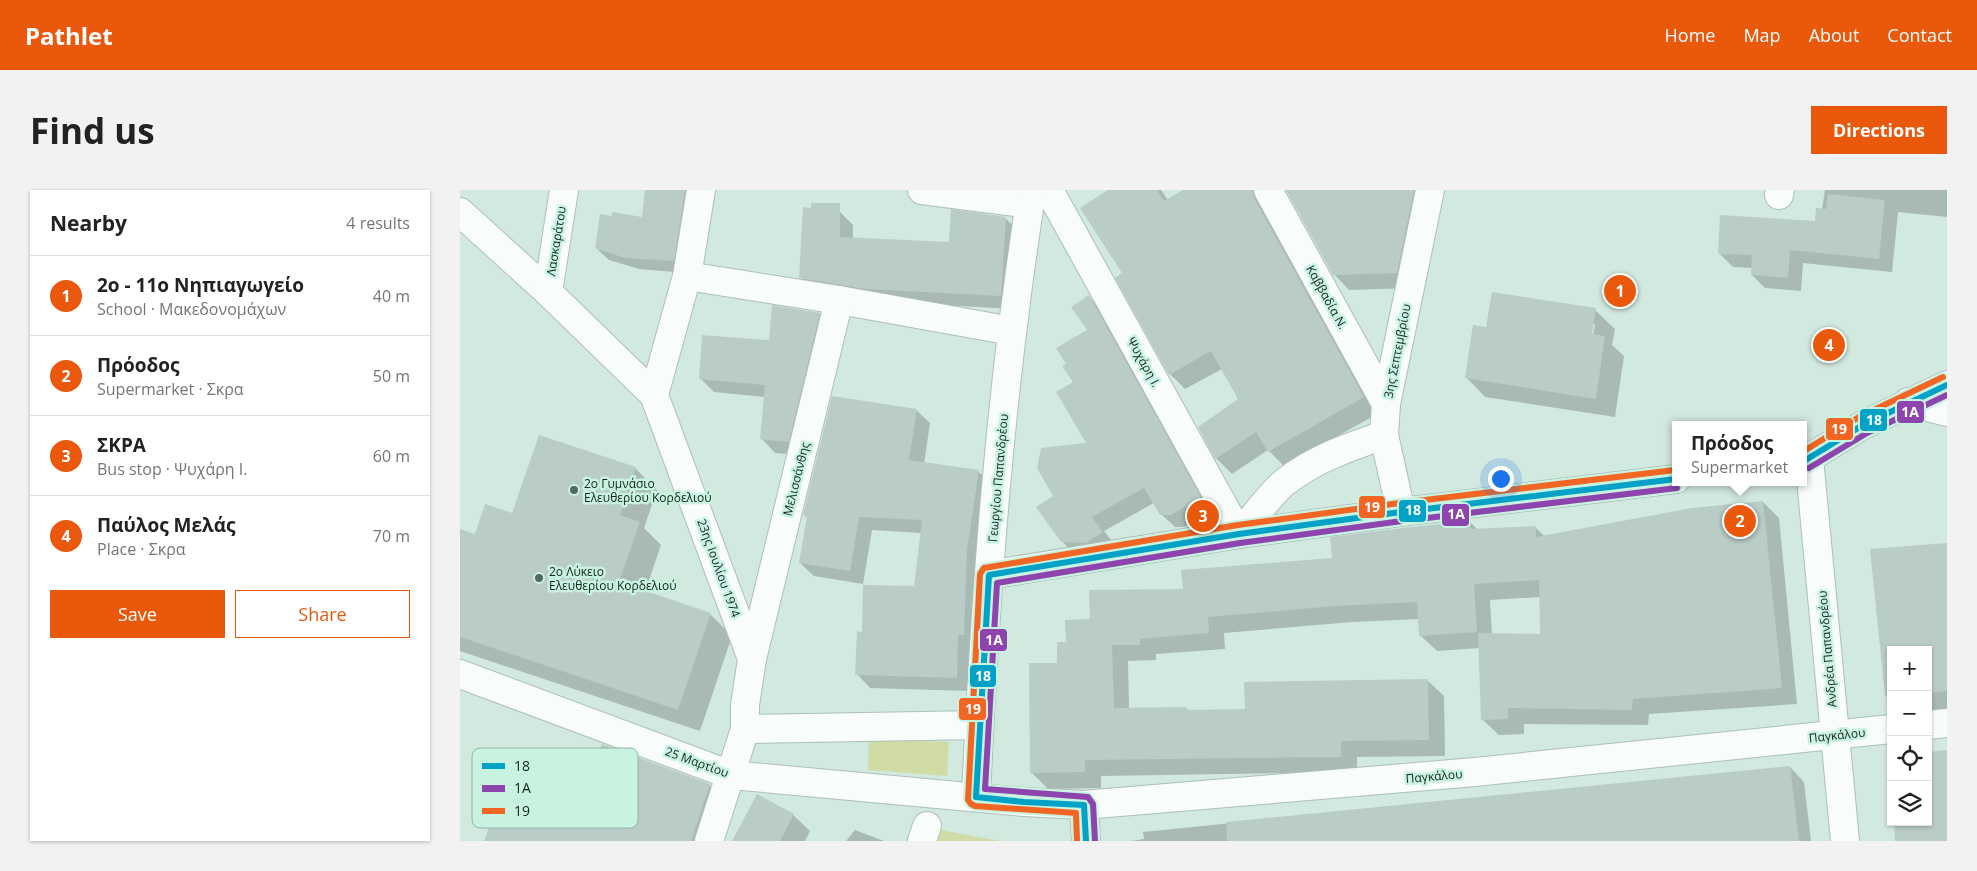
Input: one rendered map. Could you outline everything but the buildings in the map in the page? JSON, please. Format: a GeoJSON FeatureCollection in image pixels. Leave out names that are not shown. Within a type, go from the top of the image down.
{"type":"FeatureCollection","features":[{"type":"Feature","properties":{"kind":"street","name":"Λασκαράτου"},"geometry":{"type":"LineString","coordinates":[[548,292],[564,190]]}},
{"type":"Feature","properties":{"kind":"street"},"geometry":{"type":"LineString","coordinates":[[460,212],[548,292],[654,395],[687,276],[701,190]]}},
{"type":"Feature","properties":{"kind":"street"},"geometry":{"type":"LineString","coordinates":[[922,190],[1037,195]]}},
{"type":"Feature","properties":{"kind":"street","name":"Καββαδία Ν."},"geometry":{"type":"LineString","coordinates":[[1268,190],[1386,404]]}},
{"type":"Feature","properties":{"kind":"street","name":"3ης Σεπτεμβρίου"},"geometry":{"type":"LineString","coordinates":[[1400,512],[1384,436],[1386,404],[1430,190]]}},
{"type":"Feature","properties":{"kind":"street","name":"Γεωργίου Παπανδρέου"},"geometry":{"type":"LineString","coordinates":[[976,797],[989,575],[1012,331],[1037,195]]}},
{"type":"Feature","properties":{"kind":"street","name":"Ψυχάρη Ι."},"geometry":{"type":"LineString","coordinates":[[1037,195],[1239,534]]}},
{"type":"Feature","properties":{"kind":"street"},"geometry":{"type":"LineString","coordinates":[[687,276],[839,300],[1012,331]]}},
{"type":"Feature","properties":{"kind":"street","name":"Μελισσάνθης"},"geometry":{"type":"LineString","coordinates":[[752,659],[839,300]]}},
{"type":"Feature","properties":{"kind":"street"},"geometry":{"type":"LineString","coordinates":[[1807,458],[1841,437],[1908,402],[1947,385]]}},
{"type":"Feature","properties":{"kind":"street","name":"23ης Ιουλίου 1974"},"geometry":{"type":"LineString","coordinates":[[654,395],[752,659],[745,705],[745,729],[709,841]]}},
{"type":"Feature","properties":{"kind":"street"},"geometry":{"type":"LineString","coordinates":[[1908,402],[1947,412]]}},
{"type":"Feature","properties":{"kind":"street"},"geometry":{"type":"LineString","coordinates":[[1239,534],[1284,482],[1313,463],[1348,448],[1384,436]]}},
{"type":"Feature","properties":{"kind":"street","name":"Ανδρέα Παπανδρέου"},"geometry":{"type":"LineString","coordinates":[[1807,469],[1845,841]]}},
{"type":"Feature","properties":{"kind":"street"},"geometry":{"type":"LineString","coordinates":[[989,575],[1239,534],[1400,512],[1672,479]]}},
{"type":"Feature","properties":{"kind":"street","name":"25 Μαρτίου"},"geometry":{"type":"LineString","coordinates":[[460,674],[731,775],[976,797]]}},
{"type":"Feature","properties":{"kind":"street"},"geometry":{"type":"LineString","coordinates":[[1932,725],[1947,723]]}},
{"type":"Feature","properties":{"kind":"street"},"geometry":{"type":"LineString","coordinates":[[745,729],[979,725]]}},
{"type":"Feature","properties":{"kind":"street","name":"Παγκάλου"},"geometry":{"type":"LineString","coordinates":[[976,797],[1084,805],[1475,772],[1887,729]]}},
{"type":"Feature","properties":{"kind":"street"},"geometry":{"type":"LineString","coordinates":[[1084,805],[1086,841]]}},
{"type":"Feature","properties":{"kind":"green space"},"geometry":{"type":"Polygon","coordinates":[[[869,739],[949,742],[947,776],[868,770],[869,739]]]}},
{"type":"Feature","properties":{"kind":"green space"},"geometry":{"type":"Polygon","coordinates":[[[941,830],[1000,841],[937,841],[941,830]]]}},
{"type":"Feature","properties":{"kind":"transit line","name":"19"},"geometry":{"type":"LineString","coordinates":[[1807,449],[1859,417],[1943,377]]}},
{"type":"Feature","properties":{"kind":"transit line","name":"18"},"geometry":{"type":"LineString","coordinates":[[1807,459],[1863,425],[1947,385]]}},
{"type":"Feature","properties":{"kind":"transit line","name":"1Α"},"geometry":{"type":"LineString","coordinates":[[1809,468],[1867,433],[1947,395]]}},
{"type":"Feature","properties":{"kind":"transit line","name":"19"},"geometry":{"type":"LineString","coordinates":[[1077,841],[1076,813],[975,806],[968,800],[980,574],[984,568],[1238,525],[1400,503],[1672,470]]}},
{"type":"Feature","properties":{"kind":"transit line","name":"18"},"geometry":{"type":"LineString","coordinates":[[1086,841],[1084,805],[976,797],[989,575],[1239,534],[1401,512],[1672,479]]}},
{"type":"Feature","properties":{"kind":"transit line","name":"1Α"},"geometry":{"type":"LineString","coordinates":[[1095,841],[1093,804],[1088,797],[985,789],[997,583],[1240,543],[1402,521],[1677,488]]}},
{"type":"Feature","properties":{"kind":"place","name":"2ο - 11ο Νηπιαγωγείο"},"geometry":{"type":"Point","coordinates":[1620,291]}},
{"type":"Feature","properties":{"kind":"place","name":"Παύλος Μελάς"},"geometry":{"type":"Point","coordinates":[1829,345]}},
{"type":"Feature","properties":{"kind":"place","name":"2ο Γυμνάσιο Ελευθερίου Κορδελιού"},"geometry":{"type":"Point","coordinates":[574,490]}},
{"type":"Feature","properties":{"kind":"place","name":"ΣΚΡΑ"},"geometry":{"type":"Point","coordinates":[1203,516]}},
{"type":"Feature","properties":{"kind":"place","name":"Πρόοδος"},"geometry":{"type":"Point","coordinates":[1740,521]}},
{"type":"Feature","properties":{"kind":"place","name":"2ο Λύκειο Ελευθερίου Κορδελιού"},"geometry":{"type":"Point","coordinates":[539,578]}}]}
